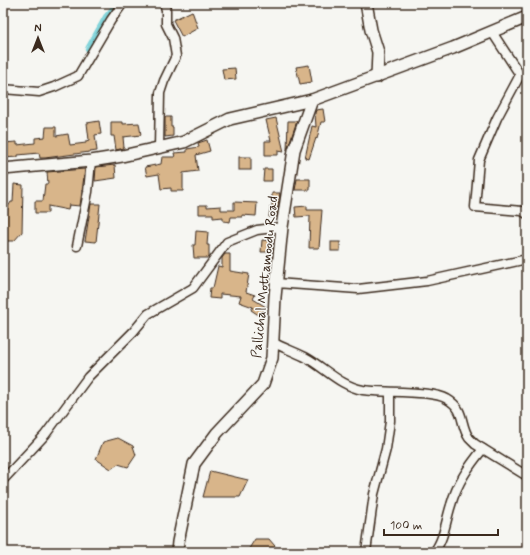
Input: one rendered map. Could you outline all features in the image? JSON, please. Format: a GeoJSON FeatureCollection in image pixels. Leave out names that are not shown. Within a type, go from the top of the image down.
{"type":"FeatureCollection","features":[{"type":"Feature","properties":{"kind":"street"},"geometry":{"type":"LineString","coordinates":[[3,88],[39,92],[54,88],[78,76],[110,20],[123,3]]}},
{"type":"Feature","properties":{"kind":"street"},"geometry":{"type":"LineString","coordinates":[[160,148],[160,93],[176,56],[173,38],[166,24],[166,10],[164,3]]}},
{"type":"Feature","properties":{"kind":"street"},"geometry":{"type":"LineString","coordinates":[[366,3],[371,30],[378,52],[377,77]]}},
{"type":"Feature","properties":{"kind":"street"},"geometry":{"type":"LineString","coordinates":[[3,169],[91,161],[122,156],[184,142],[230,119],[312,100],[453,48],[527,17]]}},
{"type":"Feature","properties":{"kind":"street"},"geometry":{"type":"LineString","coordinates":[[492,32],[520,75],[497,118],[479,160],[475,207],[522,211],[527,214]]}},
{"type":"Feature","properties":{"kind":"street","name":"Pallichal Mottamoodu Road"},"geometry":{"type":"LineString","coordinates":[[178,552],[178,542],[194,464],[216,433],[263,384],[272,358],[276,283],[282,227],[294,150],[312,100]]}},
{"type":"Feature","properties":{"kind":"street"},"geometry":{"type":"LineString","coordinates":[[77,246],[88,192],[91,161]]}},
{"type":"Feature","properties":{"kind":"street"},"geometry":{"type":"LineString","coordinates":[[3,480],[45,435],[88,377],[133,332],[148,314],[193,288],[227,242],[257,230],[282,227]]}},
{"type":"Feature","properties":{"kind":"street"},"geometry":{"type":"LineString","coordinates":[[276,283],[358,289],[427,281],[527,259]]}},
{"type":"Feature","properties":{"kind":"street"},"geometry":{"type":"LineString","coordinates":[[274,343],[305,357],[348,386],[362,390],[431,394],[446,398],[460,411],[469,438],[483,449],[527,476]]}},
{"type":"Feature","properties":{"kind":"street"},"geometry":{"type":"LineString","coordinates":[[366,552],[374,494],[386,449],[390,421],[390,392]]}},
{"type":"Feature","properties":{"kind":"street"},"geometry":{"type":"LineString","coordinates":[[434,552],[442,535],[451,504],[460,482],[468,468],[483,449]]}},
{"type":"Feature","properties":{"kind":"building"},"geometry":{"type":"Polygon","coordinates":[[[192,11],[198,28],[182,37],[173,20],[192,11]]]}},
{"type":"Feature","properties":{"kind":"building"},"geometry":{"type":"Polygon","coordinates":[[[309,65],[312,82],[300,84],[296,67],[309,65]]]}},
{"type":"Feature","properties":{"kind":"building"},"geometry":{"type":"Polygon","coordinates":[[[235,68],[236,79],[224,80],[222,69],[235,68]]]}},
{"type":"Feature","properties":{"kind":"building"},"geometry":{"type":"Polygon","coordinates":[[[323,109],[325,122],[321,122],[317,139],[316,138],[309,159],[305,158],[312,126],[316,127],[316,110],[323,109]]]}},
{"type":"Feature","properties":{"kind":"building"},"geometry":{"type":"Polygon","coordinates":[[[165,117],[171,117],[173,136],[165,137],[165,117]]]}},
{"type":"Feature","properties":{"kind":"building"},"geometry":{"type":"Polygon","coordinates":[[[276,118],[284,152],[278,151],[278,155],[265,155],[265,141],[271,141],[266,120],[276,118]]]}},
{"type":"Feature","properties":{"kind":"building"},"geometry":{"type":"Polygon","coordinates":[[[99,121],[101,134],[95,135],[97,151],[45,158],[40,158],[39,153],[3,158],[3,143],[17,142],[17,145],[35,143],[35,138],[45,137],[46,127],[56,127],[56,136],[68,134],[70,145],[86,143],[86,141],[89,140],[87,123],[99,121]]]}},
{"type":"Feature","properties":{"kind":"building"},"geometry":{"type":"Polygon","coordinates":[[[288,121],[297,121],[287,150],[288,121]]]}},
{"type":"Feature","properties":{"kind":"building"},"geometry":{"type":"Polygon","coordinates":[[[111,122],[123,122],[123,124],[139,123],[141,135],[123,137],[124,148],[116,150],[114,136],[111,136],[111,122]]]}},
{"type":"Feature","properties":{"kind":"building"},"geometry":{"type":"Polygon","coordinates":[[[207,140],[210,151],[196,155],[198,171],[183,173],[183,191],[171,191],[171,188],[161,189],[159,174],[147,176],[145,167],[161,164],[162,157],[175,157],[174,153],[187,152],[187,149],[199,147],[198,143],[207,140]]]}},
{"type":"Feature","properties":{"kind":"building"},"geometry":{"type":"Polygon","coordinates":[[[239,157],[251,157],[251,170],[239,170],[239,157]]]}},
{"type":"Feature","properties":{"kind":"building"},"geometry":{"type":"Polygon","coordinates":[[[115,165],[116,178],[95,181],[96,167],[115,165]]]}},
{"type":"Feature","properties":{"kind":"building"},"geometry":{"type":"Polygon","coordinates":[[[85,169],[80,206],[69,205],[68,210],[48,206],[48,213],[35,213],[35,201],[43,201],[45,184],[48,184],[47,172],[85,169]]]}},
{"type":"Feature","properties":{"kind":"building"},"geometry":{"type":"Polygon","coordinates":[[[264,169],[272,169],[272,181],[263,181],[264,169]]]}},
{"type":"Feature","properties":{"kind":"building"},"geometry":{"type":"Polygon","coordinates":[[[297,179],[310,179],[310,190],[295,190],[297,179]]]}},
{"type":"Feature","properties":{"kind":"building"},"geometry":{"type":"Polygon","coordinates":[[[14,184],[23,185],[22,232],[14,241],[3,241],[3,215],[11,202],[13,202],[14,184]]]}},
{"type":"Feature","properties":{"kind":"building"},"geometry":{"type":"Polygon","coordinates":[[[272,193],[280,193],[276,217],[269,217],[270,207],[272,207],[272,193]]]}},
{"type":"Feature","properties":{"kind":"building"},"geometry":{"type":"Polygon","coordinates":[[[234,202],[257,203],[256,216],[242,215],[242,217],[231,217],[230,222],[223,221],[223,217],[213,218],[213,214],[199,214],[199,205],[207,205],[207,207],[221,206],[221,210],[234,210],[234,202]]]}},
{"type":"Feature","properties":{"kind":"building"},"geometry":{"type":"Polygon","coordinates":[[[91,204],[100,204],[96,242],[85,241],[91,204]]]}},
{"type":"Feature","properties":{"kind":"building"},"geometry":{"type":"Polygon","coordinates":[[[307,206],[307,210],[322,210],[319,248],[309,248],[310,216],[296,217],[295,207],[307,206]]]}},
{"type":"Feature","properties":{"kind":"building"},"geometry":{"type":"Polygon","coordinates":[[[196,231],[208,232],[207,245],[209,245],[209,258],[194,258],[193,245],[195,245],[196,231]]]}},
{"type":"Feature","properties":{"kind":"building"},"geometry":{"type":"Polygon","coordinates":[[[262,240],[273,241],[272,252],[261,252],[262,240]]]}},
{"type":"Feature","properties":{"kind":"building"},"geometry":{"type":"Polygon","coordinates":[[[331,242],[340,242],[340,251],[331,251],[331,242]]]}},
{"type":"Feature","properties":{"kind":"building"},"geometry":{"type":"Polygon","coordinates":[[[225,254],[230,254],[230,271],[249,274],[246,292],[255,295],[253,299],[266,307],[260,316],[251,310],[253,307],[239,302],[241,296],[220,294],[220,299],[209,298],[210,288],[213,288],[218,266],[222,267],[222,258],[225,254]]]}},
{"type":"Feature","properties":{"kind":"building"},"geometry":{"type":"Polygon","coordinates":[[[118,438],[133,446],[136,455],[128,467],[118,464],[111,469],[96,459],[103,442],[118,438]]]}},
{"type":"Feature","properties":{"kind":"building"},"geometry":{"type":"Polygon","coordinates":[[[210,471],[248,480],[240,497],[203,497],[210,471]]]}},
{"type":"Feature","properties":{"kind":"building"},"geometry":{"type":"Polygon","coordinates":[[[255,539],[269,539],[280,552],[247,552],[255,539]]]}},
{"type":"Feature","properties":{"kind":"waterway"},"geometry":{"type":"LineString","coordinates":[[89,49],[107,17],[119,3]]}}]}
